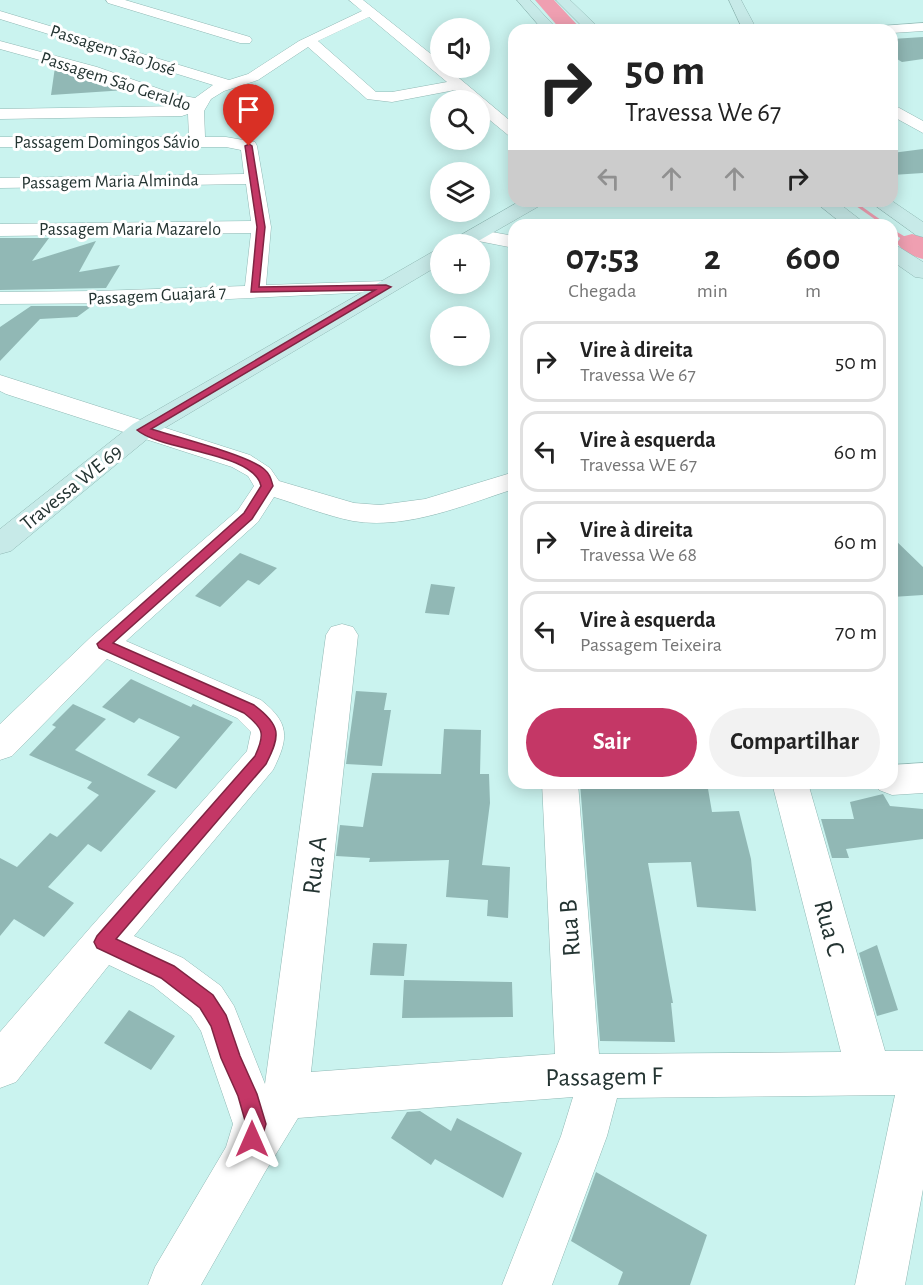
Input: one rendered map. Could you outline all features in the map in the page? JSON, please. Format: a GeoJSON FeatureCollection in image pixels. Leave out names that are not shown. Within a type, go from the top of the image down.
{"type":"FeatureCollection","features":[{"type":"Feature","properties":{"kind":"street"},"geometry":{"type":"LineString","coordinates":[[112,0],[245,40]]}},
{"type":"Feature","properties":{"kind":"street"},"geometry":{"type":"LineString","coordinates":[[355,0],[412,45],[463,90]]}},
{"type":"Feature","properties":{"kind":"street"},"geometry":{"type":"LineString","coordinates":[[523,0],[545,24]]}},
{"type":"Feature","properties":{"kind":"street"},"geometry":{"type":"LineString","coordinates":[[562,0],[588,24]]}},
{"type":"Feature","properties":{"kind":"street"},"geometry":{"type":"LineString","coordinates":[[735,0],[747,24]]}},
{"type":"Feature","properties":{"kind":"street"},"geometry":{"type":"LineString","coordinates":[[0,114],[197,107],[215,88],[253,77],[309,41],[370,12]]}},
{"type":"Feature","properties":{"kind":"street","name":"Passagem São José"},"geometry":{"type":"LineString","coordinates":[[0,15],[226,84]]}},
{"type":"Feature","properties":{"kind":"street"},"geometry":{"type":"LineString","coordinates":[[186,22],[225,19]]}},
{"type":"Feature","properties":{"kind":"street"},"geometry":{"type":"LineString","coordinates":[[898,29],[923,27]]}},
{"type":"Feature","properties":{"kind":"street"},"geometry":{"type":"LineString","coordinates":[[309,41],[372,96],[392,97],[456,85]]}},
{"type":"Feature","properties":{"kind":"street","name":"Passagem São Geraldo"},"geometry":{"type":"LineString","coordinates":[[0,45],[92,70],[197,107],[197,142]]}},
{"type":"Feature","properties":{"kind":"street"},"geometry":{"type":"LineString","coordinates":[[490,112],[508,127]]}},
{"type":"Feature","properties":{"kind":"street"},"geometry":{"type":"LineString","coordinates":[[898,113],[923,128]]}},
{"type":"Feature","properties":{"kind":"street","name":"Passagem Domingos Sávio"},"geometry":{"type":"LineString","coordinates":[[0,142],[234,142],[249,146],[255,179]]}},
{"type":"Feature","properties":{"kind":"street"},"geometry":{"type":"LineString","coordinates":[[255,179],[261,227],[255,290]]}},
{"type":"Feature","properties":{"kind":"street","name":"Passagem Maria Alminda"},"geometry":{"type":"LineString","coordinates":[[0,183],[255,179]]}},
{"type":"Feature","properties":{"kind":"street"},"geometry":{"type":"LineString","coordinates":[[477,234],[524,207]]}},
{"type":"Feature","properties":{"kind":"street"},"geometry":{"type":"LineString","coordinates":[[832,207],[849,219]]}},
{"type":"Feature","properties":{"kind":"street"},"geometry":{"type":"LineString","coordinates":[[888,207],[923,231]]}},
{"type":"Feature","properties":{"kind":"street","name":"Passagem Maria Mazarelo"},"geometry":{"type":"LineString","coordinates":[[0,230],[261,227]]}},
{"type":"Feature","properties":{"kind":"street"},"geometry":{"type":"LineString","coordinates":[[490,241],[508,242]]}},
{"type":"Feature","properties":{"kind":"street"},"geometry":{"type":"LineString","coordinates":[[898,255],[923,272]]}},
{"type":"Feature","properties":{"kind":"street","name":"Travessa WE 69"},"geometry":{"type":"LineString","coordinates":[[0,544],[142,430],[430,261]]}},
{"type":"Feature","properties":{"kind":"street","name":"Passagem Guajará 7"},"geometry":{"type":"LineString","coordinates":[[0,298],[172,296],[255,290],[386,287]]}},
{"type":"Feature","properties":{"kind":"street"},"geometry":{"type":"LineString","coordinates":[[0,746],[103,644],[248,516],[267,486],[265,478],[259,471],[241,461],[5,390]]}},
{"type":"Feature","properties":{"kind":"street"},"geometry":{"type":"LineString","coordinates":[[267,486],[353,512],[380,514],[428,507],[508,482]]}},
{"type":"Feature","properties":{"kind":"street","name":"Rua A"},"geometry":{"type":"LineString","coordinates":[[286,1096],[342,635]]}},
{"type":"Feature","properties":{"kind":"street"},"geometry":{"type":"LineString","coordinates":[[0,1066],[103,942],[261,760],[270,740],[269,729],[261,718],[249,709],[103,644]]}},
{"type":"Feature","properties":{"kind":"street"},"geometry":{"type":"LineString","coordinates":[[898,780],[923,778]]}},
{"type":"Feature","properties":{"kind":"street","name":"Rua B"},"geometry":{"type":"LineString","coordinates":[[527,1285],[584,1136],[589,1075],[561,789]]}},
{"type":"Feature","properties":{"kind":"street","name":"Rua C"},"geometry":{"type":"LineString","coordinates":[[799,789],[870,1073]]}},
{"type":"Feature","properties":{"kind":"street"},"geometry":{"type":"LineString","coordinates":[[103,942],[168,972],[206,1001],[219,1021],[256,1124],[248,1155]]}},
{"type":"Feature","properties":{"kind":"street"},"geometry":{"type":"LineString","coordinates":[[880,1285],[923,1073]]}},
{"type":"Feature","properties":{"kind":"street","name":"Passagem F"},"geometry":{"type":"LineString","coordinates":[[286,1096],[589,1075],[923,1073]]}},
{"type":"Feature","properties":{"kind":"street"},"geometry":{"type":"LineString","coordinates":[[173,1285],[248,1155],[286,1096]]}},
{"type":"Feature","properties":{"kind":"building"},"geometry":{"type":"Polygon","coordinates":[[[923,37],[923,59],[902,62],[898,60],[898,39],[923,37]]]}},
{"type":"Feature","properties":{"kind":"building"},"geometry":{"type":"Polygon","coordinates":[[[55,67],[92,77],[126,90],[51,95],[55,67]]]}},
{"type":"Feature","properties":{"kind":"building"},"geometry":{"type":"Polygon","coordinates":[[[923,149],[923,173],[898,175],[898,152],[923,149]]]}},
{"type":"Feature","properties":{"kind":"building"},"geometry":{"type":"Polygon","coordinates":[[[0,238],[49,238],[32,261],[96,241],[79,272],[120,265],[106,288],[0,290],[0,238]]]}},
{"type":"Feature","properties":{"kind":"building"},"geometry":{"type":"Polygon","coordinates":[[[31,306],[92,306],[77,317],[40,319],[0,361],[0,327],[31,306]]]}},
{"type":"Feature","properties":{"kind":"building"},"geometry":{"type":"Polygon","coordinates":[[[898,543],[923,567],[923,595],[898,597],[898,543]]]}},
{"type":"Feature","properties":{"kind":"building"},"geometry":{"type":"Polygon","coordinates":[[[240,553],[277,568],[259,585],[248,580],[220,607],[195,596],[240,553]]]}},
{"type":"Feature","properties":{"kind":"building"},"geometry":{"type":"Polygon","coordinates":[[[431,584],[455,587],[449,615],[425,613],[431,584]]]}},
{"type":"Feature","properties":{"kind":"building"},"geometry":{"type":"Polygon","coordinates":[[[131,679],[191,707],[193,704],[233,722],[176,789],[147,775],[180,737],[139,718],[134,723],[102,707],[131,679]]]}},
{"type":"Feature","properties":{"kind":"building"},"geometry":{"type":"Polygon","coordinates":[[[356,691],[387,693],[384,710],[391,710],[382,766],[346,764],[356,691]]]}},
{"type":"Feature","properties":{"kind":"building"},"geometry":{"type":"Polygon","coordinates":[[[73,704],[106,719],[75,750],[156,791],[101,852],[88,844],[48,887],[74,903],[44,937],[14,919],[0,936],[0,858],[17,867],[50,833],[57,837],[99,795],[87,788],[92,782],[29,755],[56,727],[52,725],[73,704]]]}},
{"type":"Feature","properties":{"kind":"building"},"geometry":{"type":"Polygon","coordinates":[[[444,729],[481,730],[480,774],[489,774],[490,803],[482,865],[510,867],[508,918],[487,916],[488,900],[446,897],[449,860],[369,862],[370,858],[336,856],[340,825],[363,827],[372,773],[441,774],[444,729]]]}},
{"type":"Feature","properties":{"kind":"building"},"geometry":{"type":"Polygon","coordinates":[[[580,789],[708,789],[712,812],[739,811],[751,859],[756,911],[697,907],[691,862],[648,863],[673,1003],[671,1003],[675,1042],[600,1041],[580,789]]]}},
{"type":"Feature","properties":{"kind":"building"},"geometry":{"type":"Polygon","coordinates":[[[883,794],[890,806],[923,809],[923,839],[846,849],[849,858],[832,858],[821,819],[854,819],[850,802],[883,794]]]}},
{"type":"Feature","properties":{"kind":"building"},"geometry":{"type":"Polygon","coordinates":[[[373,943],[407,944],[404,976],[370,975],[373,943]]]}},
{"type":"Feature","properties":{"kind":"building"},"geometry":{"type":"Polygon","coordinates":[[[877,945],[898,1010],[877,1016],[859,953],[877,945]]]}},
{"type":"Feature","properties":{"kind":"building"},"geometry":{"type":"Polygon","coordinates":[[[404,980],[512,982],[513,1017],[402,1018],[404,980]]]}},
{"type":"Feature","properties":{"kind":"building"},"geometry":{"type":"Polygon","coordinates":[[[129,1010],[175,1036],[151,1070],[104,1043],[129,1010]]]}},
{"type":"Feature","properties":{"kind":"building"},"geometry":{"type":"Polygon","coordinates":[[[420,1111],[451,1131],[457,1118],[522,1153],[503,1198],[435,1159],[431,1165],[391,1138],[407,1112],[420,1111]]]}},
{"type":"Feature","properties":{"kind":"building"},"geometry":{"type":"Polygon","coordinates":[[[596,1172],[707,1235],[690,1285],[618,1285],[623,1272],[571,1241],[596,1172]]]}},
{"type":"Feature","properties":{"kind":"waterway"},"geometry":{"type":"LineString","coordinates":[[544,0],[566,24]]}},
{"type":"Feature","properties":{"kind":"waterway"},"geometry":{"type":"LineString","coordinates":[[860,207],[877,219]]}},
{"type":"Feature","properties":{"kind":"waterway"},"geometry":{"type":"LineString","coordinates":[[898,234],[912,243]]}},
{"type":"Feature","properties":{"kind":"waterway"},"geometry":{"type":"LineString","coordinates":[[912,243],[923,250]]}},
{"type":"Feature","properties":{"kind":"route"},"geometry":{"type":"LineString","coordinates":[[249,146],[261,227],[255,290],[386,287],[142,430],[241,461],[259,471],[265,478],[267,486],[259,502],[248,516],[103,644],[249,709],[261,718],[269,729],[270,740],[261,760],[103,942],[168,972],[206,1001],[219,1021],[231,1058],[247,1094],[256,1124],[252,1139]]}}]}
